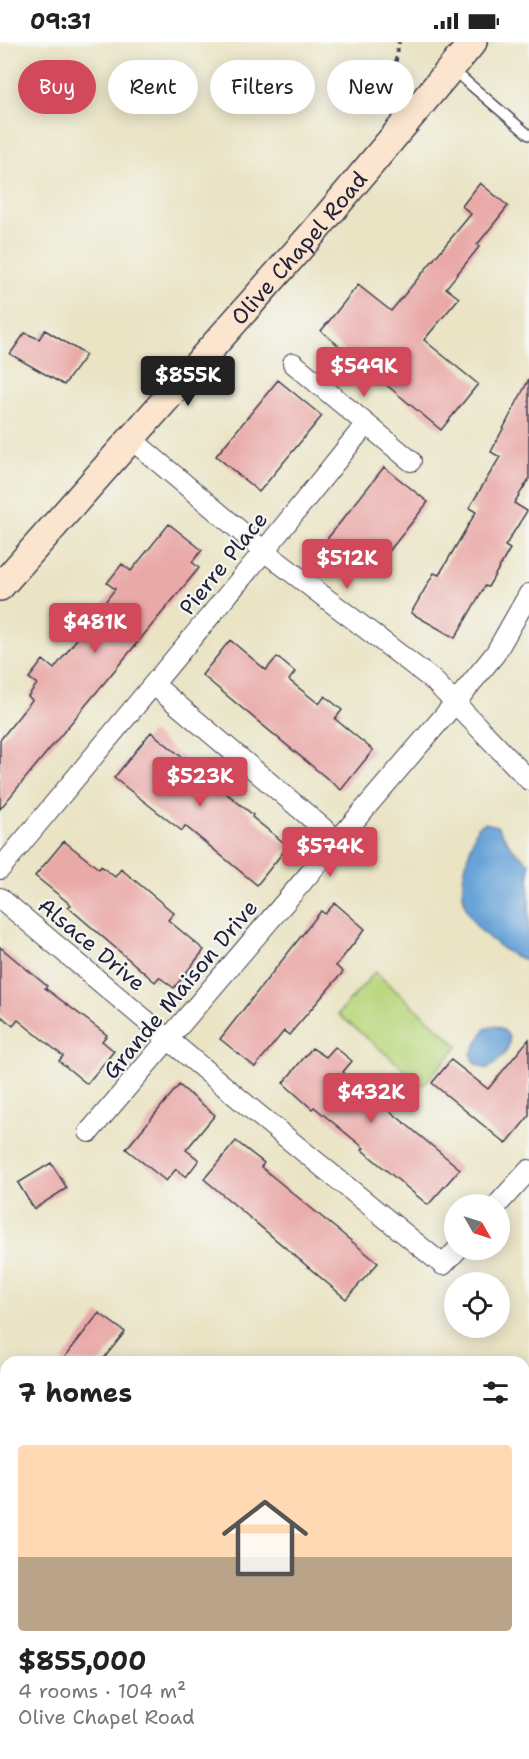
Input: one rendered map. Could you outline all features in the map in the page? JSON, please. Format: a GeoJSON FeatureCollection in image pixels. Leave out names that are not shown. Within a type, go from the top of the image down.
{"type":"FeatureCollection","features":[{"type":"Feature","properties":{"kind":"main road","name":"Olive Chapel Road"},"geometry":{"type":"LineString","coordinates":[[0,587],[314,232],[473,42]]}},
{"type":"Feature","properties":{"kind":"street"},"geometry":{"type":"LineString","coordinates":[[293,363],[411,461]]}},
{"type":"Feature","properties":{"kind":"street","name":"Pierre Place"},"geometry":{"type":"LineString","coordinates":[[0,869],[154,686],[366,424]]}},
{"type":"Feature","properties":{"kind":"street"},"geometry":{"type":"LineString","coordinates":[[130,438],[264,551],[433,680],[529,780]]}},
{"type":"Feature","properties":{"kind":"street","name":"Grande Maison Drive"},"geometry":{"type":"LineString","coordinates":[[89,1132],[495,654],[529,594]]}},
{"type":"Feature","properties":{"kind":"street"},"geometry":{"type":"LineString","coordinates":[[154,686],[337,840]]}},
{"type":"Feature","properties":{"kind":"street","name":"Alsace Drive"},"geometry":{"type":"LineString","coordinates":[[0,898],[443,1265],[448,1260]]}},
{"type":"Feature","properties":{"kind":"street"},"geometry":{"type":"LineString","coordinates":[[507,1194],[523,1177]]}},
{"type":"Feature","properties":{"kind":"lane"},"geometry":{"type":"LineString","coordinates":[[451,68],[529,135]]}},
{"type":"Feature","properties":{"kind":"path"},"geometry":{"type":"LineString","coordinates":[[396,60],[399,42]]}},
{"type":"Feature","properties":{"kind":"green space"},"geometry":{"type":"Polygon","coordinates":[[[375,972],[458,1046],[423,1085],[338,1014],[375,972]]]}},
{"type":"Feature","properties":{"kind":"water"},"geometry":{"type":"Polygon","coordinates":[[[485,823],[497,826],[511,847],[529,863],[529,961],[508,952],[489,938],[468,913],[464,899],[464,872],[477,827],[485,823]]]}},
{"type":"Feature","properties":{"kind":"water"},"geometry":{"type":"Polygon","coordinates":[[[495,1026],[508,1035],[508,1048],[499,1060],[487,1069],[476,1064],[471,1054],[485,1029],[495,1026]]]}},
{"type":"Feature","properties":{"kind":"building"},"geometry":{"type":"Polygon","coordinates":[[[480,183],[508,206],[446,288],[459,298],[424,340],[478,384],[441,430],[321,331],[358,285],[391,311],[471,214],[462,206],[480,183]]]}},
{"type":"Feature","properties":{"kind":"building"},"geometry":{"type":"Polygon","coordinates":[[[45,330],[86,355],[64,385],[10,354],[25,333],[39,339],[45,330]]]}},
{"type":"Feature","properties":{"kind":"building"},"geometry":{"type":"Polygon","coordinates":[[[529,379],[529,479],[514,503],[527,511],[505,546],[510,549],[488,587],[485,586],[455,638],[411,613],[434,573],[439,575],[476,512],[469,508],[500,457],[491,452],[529,379]]]}},
{"type":"Feature","properties":{"kind":"building"},"geometry":{"type":"Polygon","coordinates":[[[278,380],[322,416],[259,492],[216,456],[278,380]]]}},
{"type":"Feature","properties":{"kind":"building"},"geometry":{"type":"Polygon","coordinates":[[[384,467],[428,502],[368,578],[324,543],[384,467]]]}},
{"type":"Feature","properties":{"kind":"building"},"geometry":{"type":"Polygon","coordinates":[[[169,524],[202,550],[192,562],[199,568],[0,809],[0,740],[32,700],[28,696],[37,684],[29,678],[43,660],[54,669],[115,589],[107,583],[122,564],[131,571],[169,524]]]}},
{"type":"Feature","properties":{"kind":"building"},"geometry":{"type":"Polygon","coordinates":[[[230,640],[266,670],[277,657],[295,672],[289,680],[319,704],[325,696],[342,710],[335,719],[373,750],[341,790],[202,675],[230,640]]]}},
{"type":"Feature","properties":{"kind":"building"},"geometry":{"type":"Polygon","coordinates":[[[151,732],[288,846],[257,885],[185,826],[182,831],[114,778],[151,732]]]}},
{"type":"Feature","properties":{"kind":"building"},"geometry":{"type":"Polygon","coordinates":[[[64,841],[99,869],[101,866],[115,877],[121,869],[174,913],[168,920],[204,950],[174,988],[159,977],[155,982],[68,907],[71,905],[35,876],[64,841]]]}},
{"type":"Feature","properties":{"kind":"building"},"geometry":{"type":"Polygon","coordinates":[[[335,903],[365,929],[336,966],[343,972],[289,1035],[284,1031],[255,1067],[220,1039],[321,911],[325,914],[335,903]]]}},
{"type":"Feature","properties":{"kind":"building"},"geometry":{"type":"Polygon","coordinates":[[[0,947],[47,986],[45,988],[107,1035],[102,1041],[114,1051],[87,1084],[59,1061],[63,1056],[18,1020],[13,1026],[0,1015],[0,947]]]}},
{"type":"Feature","properties":{"kind":"building"},"geometry":{"type":"Polygon","coordinates":[[[529,1039],[529,1116],[506,1144],[432,1083],[451,1060],[488,1089],[529,1039]]]}},
{"type":"Feature","properties":{"kind":"building"},"geometry":{"type":"Polygon","coordinates":[[[335,1047],[352,1061],[343,1072],[460,1169],[428,1205],[362,1150],[364,1148],[314,1107],[312,1109],[283,1083],[312,1048],[326,1057],[335,1047]]]}},
{"type":"Feature","properties":{"kind":"building"},"geometry":{"type":"Polygon","coordinates":[[[179,1085],[215,1115],[186,1150],[199,1160],[186,1177],[176,1169],[166,1181],[126,1149],[179,1085]]]}},
{"type":"Feature","properties":{"kind":"building"},"geometry":{"type":"Polygon","coordinates":[[[236,1141],[264,1163],[261,1167],[378,1263],[346,1299],[204,1179],[236,1141]]]}},
{"type":"Feature","properties":{"kind":"building"},"geometry":{"type":"Polygon","coordinates":[[[51,1163],[67,1188],[34,1209],[18,1183],[51,1163]]]}},
{"type":"Feature","properties":{"kind":"building"},"geometry":{"type":"Polygon","coordinates":[[[99,1313],[125,1332],[106,1356],[66,1356],[99,1313]]]}}]}
